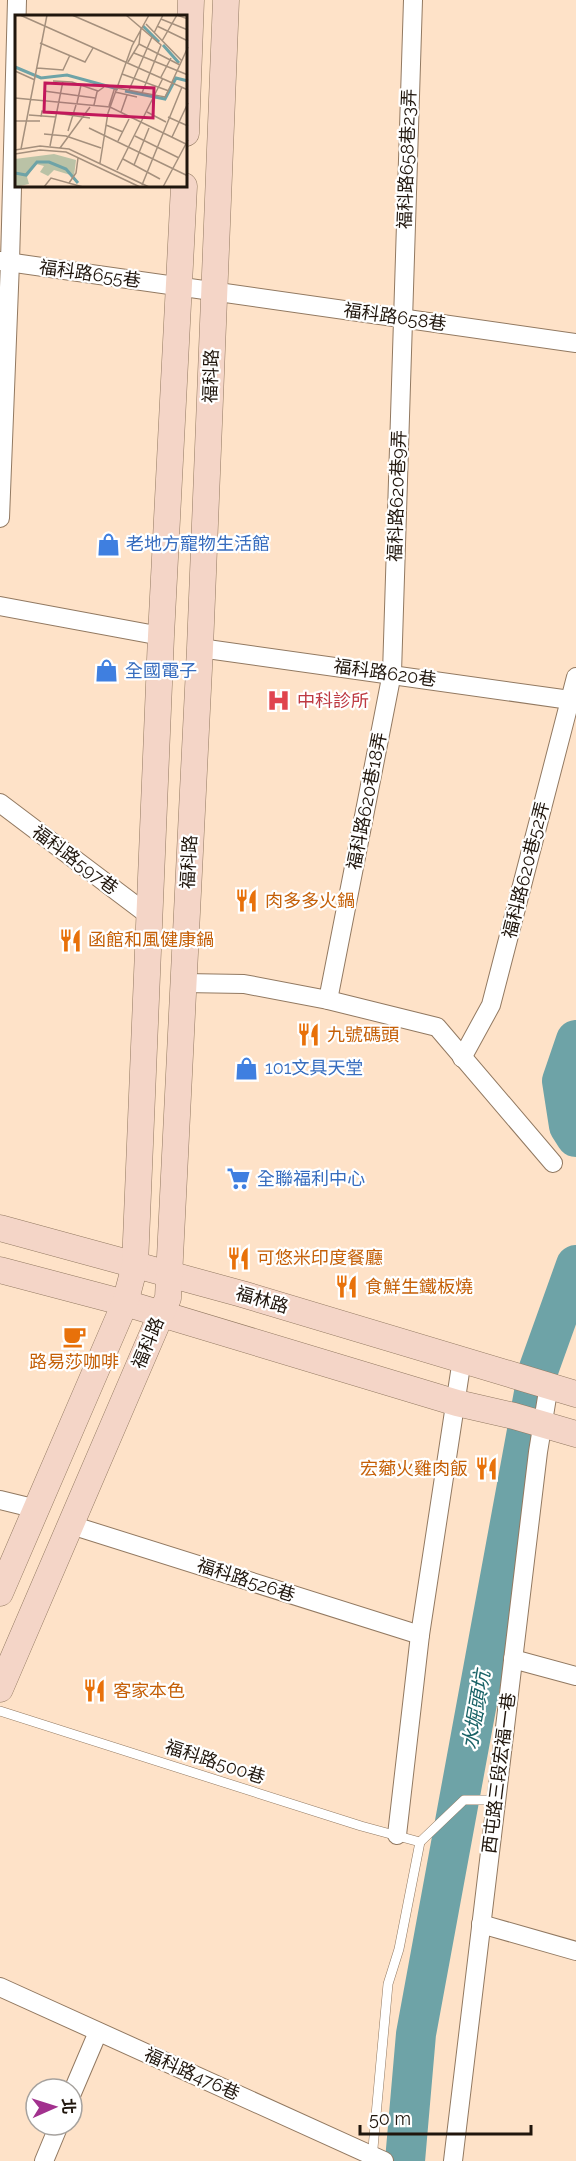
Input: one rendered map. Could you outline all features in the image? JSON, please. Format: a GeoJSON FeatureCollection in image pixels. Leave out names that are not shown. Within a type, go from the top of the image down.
{"type":"FeatureCollection","features":[{"type":"Feature","properties":{"kind":"street"},"geometry":{"type":"LineString","coordinates":[[16,15],[17,0]]}},
{"type":"Feature","properties":{"kind":"street"},"geometry":{"type":"LineString","coordinates":[[188,80],[191,0]]}},
{"type":"Feature","properties":{"kind":"street","name":"福科路"},"geometry":{"type":"LineString","coordinates":[[0,1689],[168,1298],[200,648],[226,0]]}},
{"type":"Feature","properties":{"kind":"street","name":"福科路658巷23弄"},"geometry":{"type":"LineString","coordinates":[[402,318],[413,0]]}},
{"type":"Feature","properties":{"kind":"street"},"geometry":{"type":"LineString","coordinates":[[0,518],[5,261],[15,44]]}},
{"type":"Feature","properties":{"kind":"street","name":"福科路"},"geometry":{"type":"LineString","coordinates":[[0,1593],[125,1303],[135,1265],[161,636],[184,188]]}},
{"type":"Feature","properties":{"kind":"street","name":"福科路655巷"},"geometry":{"type":"LineString","coordinates":[[5,261],[215,292]]}},
{"type":"Feature","properties":{"kind":"street","name":"福科路658巷"},"geometry":{"type":"LineString","coordinates":[[215,292],[576,343]]}},
{"type":"Feature","properties":{"kind":"street","name":"福科路620巷9弄"},"geometry":{"type":"LineString","coordinates":[[392,673],[402,318]]}},
{"type":"Feature","properties":{"kind":"street"},"geometry":{"type":"LineString","coordinates":[[0,606],[161,636]]}},
{"type":"Feature","properties":{"kind":"street","name":"福科路620巷"},"geometry":{"type":"LineString","coordinates":[[200,648],[392,673],[570,700]]}},
{"type":"Feature","properties":{"kind":"street","name":"福科路620巷18弄"},"geometry":{"type":"LineString","coordinates":[[328,1000],[392,673]]}},
{"type":"Feature","properties":{"kind":"street","name":"福科路620巷52弄"},"geometry":{"type":"LineString","coordinates":[[462,1058],[491,1005],[576,677]]}},
{"type":"Feature","properties":{"kind":"street","name":"福科路597巷"},"geometry":{"type":"LineString","coordinates":[[0,803],[151,917]]}},
{"type":"Feature","properties":{"kind":"street"},"geometry":{"type":"LineString","coordinates":[[184,983],[244,984],[328,1000],[437,1027],[553,1163]]}},
{"type":"Feature","properties":{"kind":"street","name":"福林路"},"geometry":{"type":"LineString","coordinates":[[0,1228],[169,1273],[549,1385]]}},
{"type":"Feature","properties":{"kind":"street"},"geometry":{"type":"LineString","coordinates":[[0,1270],[125,1303],[457,1403],[576,1434]]}},
{"type":"Feature","properties":{"kind":"street"},"geometry":{"type":"LineString","coordinates":[[397,1835],[420,1635],[462,1359]]}},
{"type":"Feature","properties":{"kind":"street"},"geometry":{"type":"LineString","coordinates":[[549,1385],[576,1394]]}},
{"type":"Feature","properties":{"kind":"street","name":"西屯路三段宏福一巷"},"geometry":{"type":"LineString","coordinates":[[453,2161],[513,1659],[549,1385]]}},
{"type":"Feature","properties":{"kind":"street"},"geometry":{"type":"LineString","coordinates":[[0,1500],[37,1509]]}},
{"type":"Feature","properties":{"kind":"street","name":"福科路526巷"},"geometry":{"type":"LineString","coordinates":[[71,1525],[420,1635]]}},
{"type":"Feature","properties":{"kind":"street"},"geometry":{"type":"LineString","coordinates":[[513,1659],[576,1676]]}},
{"type":"Feature","properties":{"kind":"street"},"geometry":{"type":"LineString","coordinates":[[481,1924],[576,1951]]}},
{"type":"Feature","properties":{"kind":"street","name":"福科路476巷"},"geometry":{"type":"LineString","coordinates":[[0,1987],[376,2159]]}},
{"type":"Feature","properties":{"kind":"street"},"geometry":{"type":"LineString","coordinates":[[79,2077],[98,2031]]}},
{"type":"Feature","properties":{"kind":"street"},"geometry":{"type":"LineString","coordinates":[[44,2161],[54,2137]]}},
{"type":"Feature","properties":{"kind":"lane","name":"福科路500巷"},"geometry":{"type":"LineString","coordinates":[[0,1711],[361,1826],[420,1842]]}},
{"type":"Feature","properties":{"kind":"lane"},"geometry":{"type":"LineString","coordinates":[[376,2159],[388,1984],[399,1949],[420,1842],[464,1800],[496,1800]]}},
{"type":"Feature","properties":{"kind":"waterway","name":"水堀頭坑"},"geometry":{"type":"LineString","coordinates":[[576,1040],[562,1081],[569,1126],[576,1137]]}},
{"type":"Feature","properties":{"kind":"waterway","name":"水堀頭坑"},"geometry":{"type":"LineString","coordinates":[[405,2161],[416,2034],[538,1371],[576,1265]]}},
{"type":"Feature","properties":{"kind":"place","name":"老地方寵物生活館"},"geometry":{"type":"Point","coordinates":[108,544]}},
{"type":"Feature","properties":{"kind":"place","name":"全國電子"},"geometry":{"type":"Point","coordinates":[107,671]}},
{"type":"Feature","properties":{"kind":"place","name":"中科診所"},"geometry":{"type":"Point","coordinates":[279,701]}},
{"type":"Feature","properties":{"kind":"place","name":"肉多多火鍋"},"geometry":{"type":"Point","coordinates":[247,901]}},
{"type":"Feature","properties":{"kind":"place","name":"函館和風健康鍋"},"geometry":{"type":"Point","coordinates":[70,940]}},
{"type":"Feature","properties":{"kind":"place","name":"九號碼頭"},"geometry":{"type":"Point","coordinates":[309,1035]}},
{"type":"Feature","properties":{"kind":"place","name":"101文具天堂"},"geometry":{"type":"Point","coordinates":[247,1068]}},
{"type":"Feature","properties":{"kind":"place","name":"全聯福利中心"},"geometry":{"type":"Point","coordinates":[239,1179]}},
{"type":"Feature","properties":{"kind":"place","name":"可悠米印度餐廳"},"geometry":{"type":"Point","coordinates":[239,1258]}},
{"type":"Feature","properties":{"kind":"place","name":"食鮮生鐵板燒"},"geometry":{"type":"Point","coordinates":[347,1287]}},
{"type":"Feature","properties":{"kind":"place","name":"路易莎咖啡"},"geometry":{"type":"Point","coordinates":[74,1336]}},
{"type":"Feature","properties":{"kind":"place","name":"宏薌火雞肉飯"},"geometry":{"type":"Point","coordinates":[486,1469]}},
{"type":"Feature","properties":{"kind":"place","name":"客家本色"},"geometry":{"type":"Point","coordinates":[95,1691]}}]}
